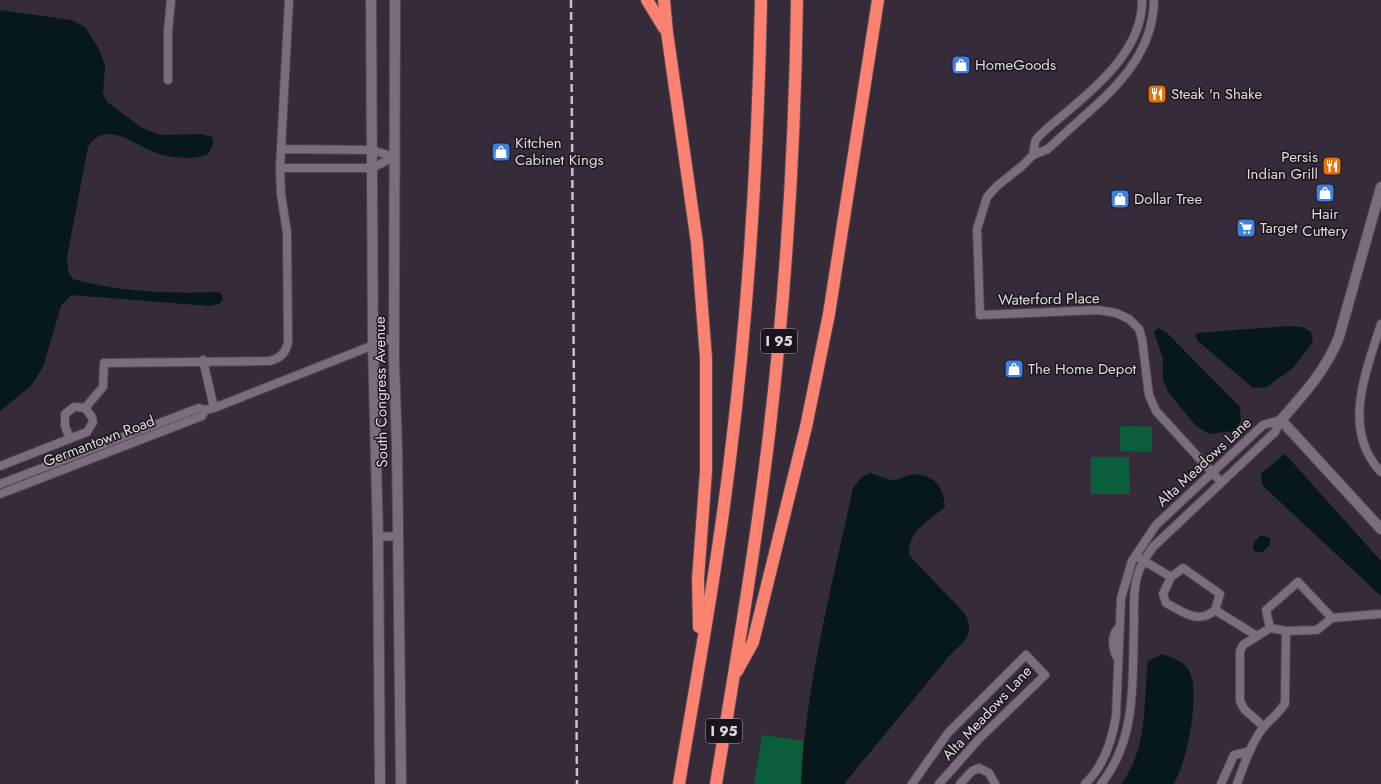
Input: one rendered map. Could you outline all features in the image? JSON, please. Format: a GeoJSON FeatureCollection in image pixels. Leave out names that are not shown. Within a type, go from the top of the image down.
{"type":"FeatureCollection","features":[{"type":"Feature","properties":{"kind":"highway"},"geometry":{"type":"LineString","coordinates":[[647,0],[667,32]]}},
{"type":"Feature","properties":{"kind":"highway"},"geometry":{"type":"LineString","coordinates":[[664,0],[667,32],[697,243],[706,358],[706,471],[698,579],[700,656]]}},
{"type":"Feature","properties":{"kind":"highway","name":"I 95"},"geometry":{"type":"LineString","coordinates":[[679,784],[727,484],[742,356],[756,153],[761,0]]}},
{"type":"Feature","properties":{"kind":"highway","name":"I 95"},"geometry":{"type":"LineString","coordinates":[[716,784],[758,519],[778,351],[791,182],[797,0]]}},
{"type":"Feature","properties":{"kind":"highway"},"geometry":{"type":"LineString","coordinates":[[733,679],[753,642],[811,406],[839,258],[878,0]]}},
{"type":"Feature","properties":{"kind":"highway"},"geometry":{"type":"LineString","coordinates":[[873,36],[887,0]]}},
{"type":"Feature","properties":{"kind":"main road","name":"South Congress Avenue"},"geometry":{"type":"LineString","coordinates":[[371,0],[380,784]]}},
{"type":"Feature","properties":{"kind":"main road","name":"South Congress Avenue"},"geometry":{"type":"LineString","coordinates":[[395,0],[394,337],[398,448],[401,784]]}},
{"type":"Feature","properties":{"kind":"main road"},"geometry":{"type":"LineString","coordinates":[[1381,187],[1333,354],[1318,378],[1281,420],[1381,529]]}},
{"type":"Feature","properties":{"kind":"street"},"geometry":{"type":"LineString","coordinates":[[168,80],[168,31],[171,0]]}},
{"type":"Feature","properties":{"kind":"street"},"geometry":{"type":"LineString","coordinates":[[85,408],[103,387],[104,362],[203,360],[269,361],[280,357],[287,348],[287,234],[281,194],[280,168],[290,17],[289,0]]}},
{"type":"Feature","properties":{"kind":"street","name":"Waterford Place"},"geometry":{"type":"LineString","coordinates":[[1033,155],[1036,140],[1094,87],[1125,53],[1137,29],[1142,9],[1142,0]]}},
{"type":"Feature","properties":{"kind":"street","name":"Waterford Place"},"geometry":{"type":"LineString","coordinates":[[1154,0],[1150,34],[1138,59],[1123,78],[1048,149],[1033,155],[987,197],[976,229],[980,315],[1098,310],[1116,314],[1128,319],[1139,329],[1142,339],[1149,395],[1156,410],[1222,482]]}},
{"type":"Feature","properties":{"kind":"street"},"geometry":{"type":"LineString","coordinates":[[281,149],[372,150],[394,157]]}},
{"type":"Feature","properties":{"kind":"street"},"geometry":{"type":"LineString","coordinates":[[280,168],[372,168],[394,157]]}},
{"type":"Feature","properties":{"kind":"street"},"geometry":{"type":"LineString","coordinates":[[1381,324],[1361,396],[1358,413],[1360,432],[1365,448],[1381,472]]}},
{"type":"Feature","properties":{"kind":"street","name":"Germantown Road"},"geometry":{"type":"LineString","coordinates":[[0,484],[199,408],[205,410],[214,408],[394,337]]}},
{"type":"Feature","properties":{"kind":"street"},"geometry":{"type":"LineString","coordinates":[[203,360],[214,408]]}},
{"type":"Feature","properties":{"kind":"street"},"geometry":{"type":"LineString","coordinates":[[0,466],[70,439],[87,432],[93,422],[90,412],[85,408],[74,407],[65,414],[65,426],[70,439]]}},
{"type":"Feature","properties":{"kind":"street","name":"Germantown Road"},"geometry":{"type":"LineString","coordinates":[[0,494],[202,416],[205,410]]}},
{"type":"Feature","properties":{"kind":"street"},"geometry":{"type":"LineString","coordinates":[[150,437],[148,433],[150,431],[175,421],[180,415]]}},
{"type":"Feature","properties":{"kind":"street","name":"Alta Meadows Lane"},"geometry":{"type":"LineString","coordinates":[[1085,784],[1100,766],[1113,735],[1116,716],[1118,661],[1113,640],[1113,633],[1120,626],[1121,598],[1126,576],[1135,556],[1156,525],[1264,425],[1281,420]]}},
{"type":"Feature","properties":{"kind":"street","name":"Alta Meadows Lane"},"geometry":{"type":"LineString","coordinates":[[1101,784],[1110,773],[1126,739],[1130,716],[1134,595],[1139,571],[1153,547],[1275,432],[1281,420]]}},
{"type":"Feature","properties":{"kind":"street"},"geometry":{"type":"LineString","coordinates":[[0,487],[29,476],[30,473]]}},
{"type":"Feature","properties":{"kind":"street"},"geometry":{"type":"LineString","coordinates":[[378,537],[398,536]]}},
{"type":"Feature","properties":{"kind":"street"},"geometry":{"type":"LineString","coordinates":[[1135,556],[1171,577]]}},
{"type":"Feature","properties":{"kind":"street"},"geometry":{"type":"LineString","coordinates":[[1183,568],[1220,594],[1215,610],[1207,617],[1199,618],[1166,603],[1162,594],[1171,577],[1183,568]]}},
{"type":"Feature","properties":{"kind":"street"},"geometry":{"type":"LineString","coordinates":[[1270,628],[1266,610],[1298,582],[1332,618]]}},
{"type":"Feature","properties":{"kind":"street"},"geometry":{"type":"LineString","coordinates":[[1215,610],[1257,636]]}},
{"type":"Feature","properties":{"kind":"street"},"geometry":{"type":"LineString","coordinates":[[1264,727],[1244,709],[1240,701],[1240,651],[1243,645],[1270,628],[1286,631],[1317,630],[1332,618],[1379,614]]}},
{"type":"Feature","properties":{"kind":"street"},"geometry":{"type":"LineString","coordinates":[[1120,626],[1134,627]]}},
{"type":"Feature","properties":{"kind":"street"},"geometry":{"type":"LineString","coordinates":[[1237,784],[1250,751],[1264,727],[1280,712],[1285,703],[1286,631]]}},
{"type":"Feature","properties":{"kind":"street","name":"Alta Meadows Lane"},"geometry":{"type":"LineString","coordinates":[[912,784],[948,733],[1026,655],[1045,675],[979,739],[939,784]]}},
{"type":"Feature","properties":{"kind":"street"},"geometry":{"type":"LineString","coordinates":[[1221,784],[1234,755],[1250,751]]}},
{"type":"Feature","properties":{"kind":"street","name":"Alta Meadows Lane"},"geometry":{"type":"LineString","coordinates":[[948,775],[959,784],[972,771],[979,768],[989,774],[995,784]]}},
{"type":"Feature","properties":{"kind":"street"},"geometry":{"type":"LineString","coordinates":[[1242,770],[1244,784]]}},
{"type":"Feature","properties":{"kind":"green space"},"geometry":{"type":"Polygon","coordinates":[[[1120,426],[1152,427],[1152,452],[1120,451],[1120,426]]]}},
{"type":"Feature","properties":{"kind":"green space"},"geometry":{"type":"Polygon","coordinates":[[[1091,457],[1129,457],[1130,494],[1091,494],[1091,457]]]}},
{"type":"Feature","properties":{"kind":"green space"},"geometry":{"type":"Polygon","coordinates":[[[762,735],[803,741],[801,784],[754,784],[762,735]]]}},
{"type":"Feature","properties":{"kind":"shaded area"},"geometry":{"type":"Polygon","coordinates":[[[0,10],[71,20],[85,27],[99,49],[105,65],[103,94],[107,102],[142,128],[160,135],[201,134],[212,137],[213,139],[212,147],[206,155],[187,158],[160,154],[120,136],[111,134],[103,135],[95,139],[88,147],[67,257],[68,272],[73,279],[108,287],[145,291],[183,293],[219,292],[222,295],[223,300],[219,304],[210,306],[71,295],[61,306],[43,367],[31,386],[0,411],[0,10]]]}},
{"type":"Feature","properties":{"kind":"shaded area"},"geometry":{"type":"Polygon","coordinates":[[[1289,326],[1302,327],[1311,332],[1313,342],[1293,368],[1267,387],[1253,388],[1198,341],[1195,335],[1197,333],[1289,326]]]}},
{"type":"Feature","properties":{"kind":"shaded area"},"geometry":{"type":"Polygon","coordinates":[[[1158,328],[1166,332],[1240,407],[1241,421],[1233,431],[1209,434],[1196,426],[1168,392],[1163,379],[1163,359],[1154,332],[1158,328]]]}},
{"type":"Feature","properties":{"kind":"shaded area"},"geometry":{"type":"Polygon","coordinates":[[[1285,454],[1381,561],[1381,596],[1262,485],[1261,473],[1285,454]]]}},
{"type":"Feature","properties":{"kind":"shaded area"},"geometry":{"type":"Polygon","coordinates":[[[870,473],[891,480],[909,475],[924,476],[930,478],[939,487],[944,499],[945,507],[920,527],[915,533],[912,539],[909,555],[966,615],[969,628],[967,638],[950,655],[844,784],[801,784],[808,709],[814,672],[853,488],[862,477],[870,473]]]}},
{"type":"Feature","properties":{"kind":"shaded area"},"geometry":{"type":"Polygon","coordinates":[[[1261,535],[1270,538],[1270,545],[1262,552],[1256,552],[1253,549],[1254,542],[1261,535]]]}},
{"type":"Feature","properties":{"kind":"shaded area"},"geometry":{"type":"Polygon","coordinates":[[[1162,654],[1186,666],[1192,679],[1194,692],[1193,709],[1188,745],[1183,761],[1173,784],[1121,784],[1130,770],[1141,740],[1145,709],[1148,661],[1162,654]]]}},
{"type":"Feature","properties":{"kind":"railway"},"geometry":{"type":"LineString","coordinates":[[571,0],[577,784]]}},
{"type":"Feature","properties":{"kind":"place","name":"HomeGoods"},"geometry":{"type":"Point","coordinates":[961,65]}},
{"type":"Feature","properties":{"kind":"place","name":"Steak 'n Shake"},"geometry":{"type":"Point","coordinates":[1157,94]}},
{"type":"Feature","properties":{"kind":"place","name":"Kitchen Cabinet Kings"},"geometry":{"type":"Point","coordinates":[501,152]}},
{"type":"Feature","properties":{"kind":"place","name":"Persis Indian Grill"},"geometry":{"type":"Point","coordinates":[1332,166]}},
{"type":"Feature","properties":{"kind":"place","name":"Hair Cuttery"},"geometry":{"type":"Point","coordinates":[1325,193]}},
{"type":"Feature","properties":{"kind":"place","name":"Dollar Tree"},"geometry":{"type":"Point","coordinates":[1120,199]}},
{"type":"Feature","properties":{"kind":"place","name":"Target"},"geometry":{"type":"Point","coordinates":[1246,228]}},
{"type":"Feature","properties":{"kind":"place","name":"The Home Depot"},"geometry":{"type":"Point","coordinates":[1014,369]}}]}
